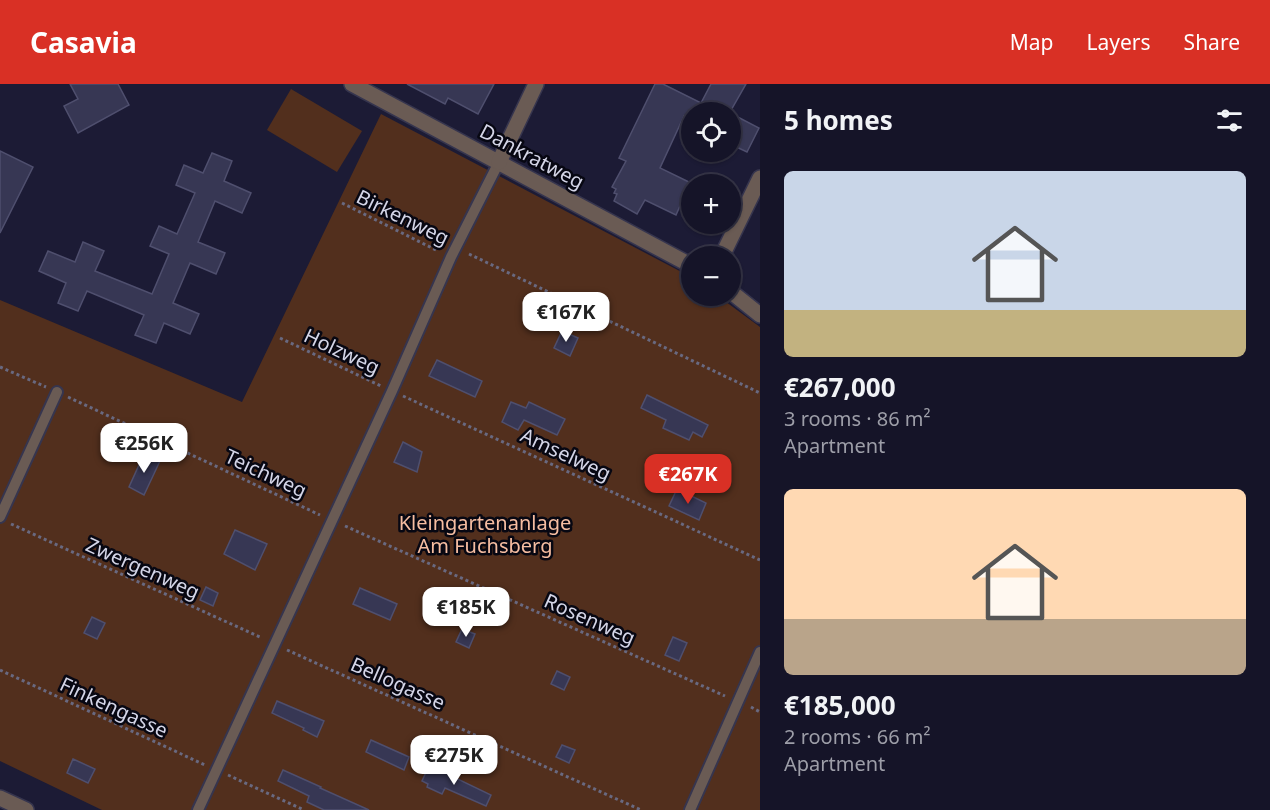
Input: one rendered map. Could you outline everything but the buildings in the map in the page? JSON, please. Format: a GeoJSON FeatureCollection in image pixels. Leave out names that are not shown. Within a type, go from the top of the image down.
{"type":"FeatureCollection","features":[{"type":"Feature","properties":{"kind":"street","name":"Dankratweg"},"geometry":{"type":"LineString","coordinates":[[352,84],[681,260]]}},
{"type":"Feature","properties":{"kind":"street"},"geometry":{"type":"LineString","coordinates":[[499,162],[536,84]]}},
{"type":"Feature","properties":{"kind":"street"},"geometry":{"type":"LineString","coordinates":[[727,246],[760,178]]}},
{"type":"Feature","properties":{"kind":"street"},"geometry":{"type":"LineString","coordinates":[[741,300],[760,315]]}},
{"type":"Feature","properties":{"kind":"street"},"geometry":{"type":"LineString","coordinates":[[0,798],[26,810]]}},
{"type":"Feature","properties":{"kind":"lane"},"geometry":{"type":"LineString","coordinates":[[198,810],[392,391],[453,252],[499,162]]}},
{"type":"Feature","properties":{"kind":"lane"},"geometry":{"type":"LineString","coordinates":[[4,520],[57,392]]}},
{"type":"Feature","properties":{"kind":"lane"},"geometry":{"type":"LineString","coordinates":[[690,810],[760,652]]}},
{"type":"Feature","properties":{"kind":"path","name":"Birkenweg"},"geometry":{"type":"LineString","coordinates":[[342,203],[760,393]]}},
{"type":"Feature","properties":{"kind":"path","name":"Holzweg"},"geometry":{"type":"LineString","coordinates":[[280,338],[392,391]]}},
{"type":"Feature","properties":{"kind":"path","name":"Teichweg"},"geometry":{"type":"LineString","coordinates":[[0,367],[332,520]]}},
{"type":"Feature","properties":{"kind":"path","name":"Amselweg"},"geometry":{"type":"LineString","coordinates":[[392,391],[760,560]]}},
{"type":"Feature","properties":{"kind":"path","name":"Zwergenweg"},"geometry":{"type":"LineString","coordinates":[[4,520],[274,644]]}},
{"type":"Feature","properties":{"kind":"path","name":"Rosenweg"},"geometry":{"type":"LineString","coordinates":[[332,520],[737,701]]}},
{"type":"Feature","properties":{"kind":"path","name":"Bellogasse"},"geometry":{"type":"LineString","coordinates":[[274,644],[641,810]]}},
{"type":"Feature","properties":{"kind":"path","name":"Finkengasse"},"geometry":{"type":"LineString","coordinates":[[0,670],[304,810]]}},
{"type":"Feature","properties":{"kind":"green space"},"geometry":{"type":"Polygon","coordinates":[[[291,89],[362,131],[337,172],[267,130],[291,89]]]}},
{"type":"Feature","properties":{"kind":"green space","name":"Kleingartenanlage Am Fuchsberg"},"geometry":{"type":"Polygon","coordinates":[[[381,114],[681,272],[681,306],[732,306],[760,327],[760,810],[102,810],[0,761],[0,300],[242,402],[381,114]]]}}]}
